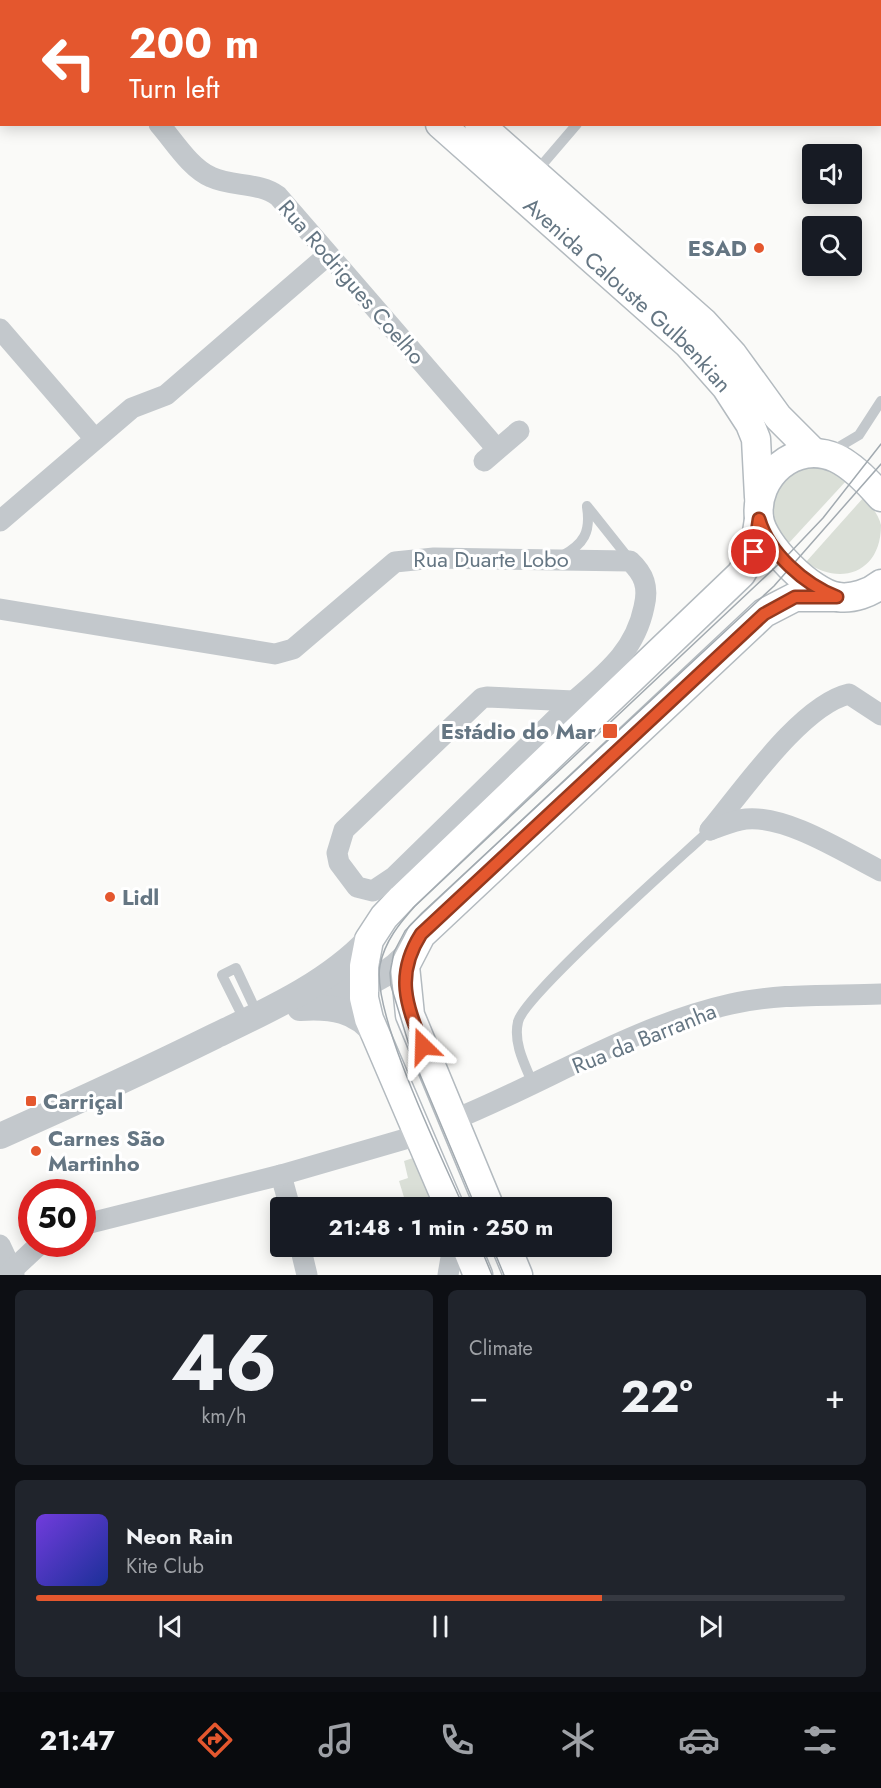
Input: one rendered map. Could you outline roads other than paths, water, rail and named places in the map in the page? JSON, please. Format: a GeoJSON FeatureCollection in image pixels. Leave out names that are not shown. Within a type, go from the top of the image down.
{"type":"FeatureCollection","features":[{"type":"Feature","properties":{"kind":"main road","name":"Avenida Calouste Gulbenkian"},"geometry":{"type":"LineString","coordinates":[[442,126],[688,344],[726,387],[750,424],[756,439],[759,508],[754,552],[741,574],[402,898],[384,917],[369,940],[363,984],[368,1013],[445,1197]]}},
{"type":"Feature","properties":{"kind":"main road","name":"Avenida Calouste Gulbenkian"},"geometry":{"type":"LineString","coordinates":[[481,126],[703,322],[733,355],[778,417],[820,454],[845,463],[881,497]]}},
{"type":"Feature","properties":{"kind":"main road"},"geometry":{"type":"LineString","coordinates":[[820,454],[804,454],[783,462],[766,479],[759,508],[767,539],[784,559],[816,587],[837,597]]}},
{"type":"Feature","properties":{"kind":"main road"},"geometry":{"type":"LineString","coordinates":[[485,1197],[410,1015],[405,966],[421,934],[764,614],[795,597],[855,596],[879,586]]}},
{"type":"Feature","properties":{"kind":"main road"},"geometry":{"type":"LineString","coordinates":[[471,1257],[478,1275]]}},
{"type":"Feature","properties":{"kind":"main road"},"geometry":{"type":"LineString","coordinates":[[511,1257],[518,1275]]}},
{"type":"Feature","properties":{"kind":"street","name":"Rua Rodrigues Coelho"},"geometry":{"type":"LineString","coordinates":[[161,126],[201,171],[212,178],[264,189],[278,196],[491,455],[519,430]]}},
{"type":"Feature","properties":{"kind":"street"},"geometry":{"type":"LineString","coordinates":[[0,521],[132,408],[166,395],[328,255]]}},
{"type":"Feature","properties":{"kind":"street"},"geometry":{"type":"LineString","coordinates":[[0,330],[96,440]]}},
{"type":"Feature","properties":{"kind":"street","name":"Rua Duarte Lobo"},"geometry":{"type":"LineString","coordinates":[[5,609],[284,653],[293,649],[395,562],[414,558],[559,558],[630,561]]}},
{"type":"Feature","properties":{"kind":"street"},"geometry":{"type":"LineString","coordinates":[[573,701],[482,698],[344,830],[337,853],[345,874],[363,890],[372,891],[383,886],[573,701],[622,658],[637,633],[645,602],[646,584],[643,576],[630,561]]}},
{"type":"Feature","properties":{"kind":"street"},"geometry":{"type":"LineString","coordinates":[[710,830],[764,764],[824,704],[849,694],[881,715]]}},
{"type":"Feature","properties":{"kind":"street"},"geometry":{"type":"LineString","coordinates":[[710,830],[747,819],[767,820],[820,841],[881,871]]}},
{"type":"Feature","properties":{"kind":"street"},"geometry":{"type":"LineString","coordinates":[[0,1136],[151,1068],[251,1019],[325,976],[357,953],[369,940]]}},
{"type":"Feature","properties":{"kind":"street"},"geometry":{"type":"LineString","coordinates":[[251,1019],[341,988],[363,984],[390,972],[412,949]]}},
{"type":"Feature","properties":{"kind":"street","name":"Rua da Barranha"},"geometry":{"type":"LineString","coordinates":[[453,1120],[640,1036],[732,1003],[881,994]]}},
{"type":"Feature","properties":{"kind":"street"},"geometry":{"type":"LineString","coordinates":[[251,1019],[295,1008],[338,1009],[359,1016],[376,1035]]}},
{"type":"Feature","properties":{"kind":"street"},"geometry":{"type":"LineString","coordinates":[[96,1221],[281,1175],[419,1135]]}},
{"type":"Feature","properties":{"kind":"street"},"geometry":{"type":"LineString","coordinates":[[281,1175],[287,1197]]}},
{"type":"Feature","properties":{"kind":"street"},"geometry":{"type":"LineString","coordinates":[[0,1245],[11,1273],[27,1257]]}},
{"type":"Feature","properties":{"kind":"street"},"geometry":{"type":"LineString","coordinates":[[303,1257],[307,1275]]}},
{"type":"Feature","properties":{"kind":"street"},"geometry":{"type":"LineString","coordinates":[[448,1275],[451,1257]]}},
{"type":"Feature","properties":{"kind":"lane"},"geometry":{"type":"LineString","coordinates":[[486,0],[503,0]]}},
{"type":"Feature","properties":{"kind":"lane"},"geometry":{"type":"LineString","coordinates":[[535,174],[575,126]]}},
{"type":"Feature","properties":{"kind":"lane"},"geometry":{"type":"LineString","coordinates":[[820,454],[854,440],[867,426],[881,401]]}},
{"type":"Feature","properties":{"kind":"lane"},"geometry":{"type":"LineString","coordinates":[[559,558],[574,550],[585,538],[589,520],[587,506],[630,561]]}},
{"type":"Feature","properties":{"kind":"lane"},"geometry":{"type":"LineString","coordinates":[[533,1084],[519,1049],[517,1035],[518,1021],[523,1010],[549,982],[710,830]]}},
{"type":"Feature","properties":{"kind":"tram line"},"geometry":{"type":"LineString","coordinates":[[459,1197],[410,1086],[386,1016],[380,987],[380,965],[389,941],[415,906],[784,559],[823,518],[881,444]]}},
{"type":"Feature","properties":{"kind":"tram line"},"geometry":{"type":"LineString","coordinates":[[471,1197],[413,1058],[391,986],[390,973],[394,952],[405,931],[774,586],[881,464]]}},
{"type":"Feature","properties":{"kind":"tram line"},"geometry":{"type":"LineString","coordinates":[[485,1257],[492,1275]]}},
{"type":"Feature","properties":{"kind":"tram line"},"geometry":{"type":"LineString","coordinates":[[497,1257],[504,1275]]}},
{"type":"Feature","properties":{"kind":"place","name":"ESAD"},"geometry":{"type":"Point","coordinates":[759,248]}},
{"type":"Feature","properties":{"kind":"place","name":"Estádio do Mar"},"geometry":{"type":"Point","coordinates":[610,731]}},
{"type":"Feature","properties":{"kind":"place","name":"Lidl"},"geometry":{"type":"Point","coordinates":[110,897]}},
{"type":"Feature","properties":{"kind":"place","name":"Carriçal"},"geometry":{"type":"Point","coordinates":[31,1101]}},
{"type":"Feature","properties":{"kind":"place","name":"Carnes São Martinho"},"geometry":{"type":"Point","coordinates":[36,1151]}}]}
